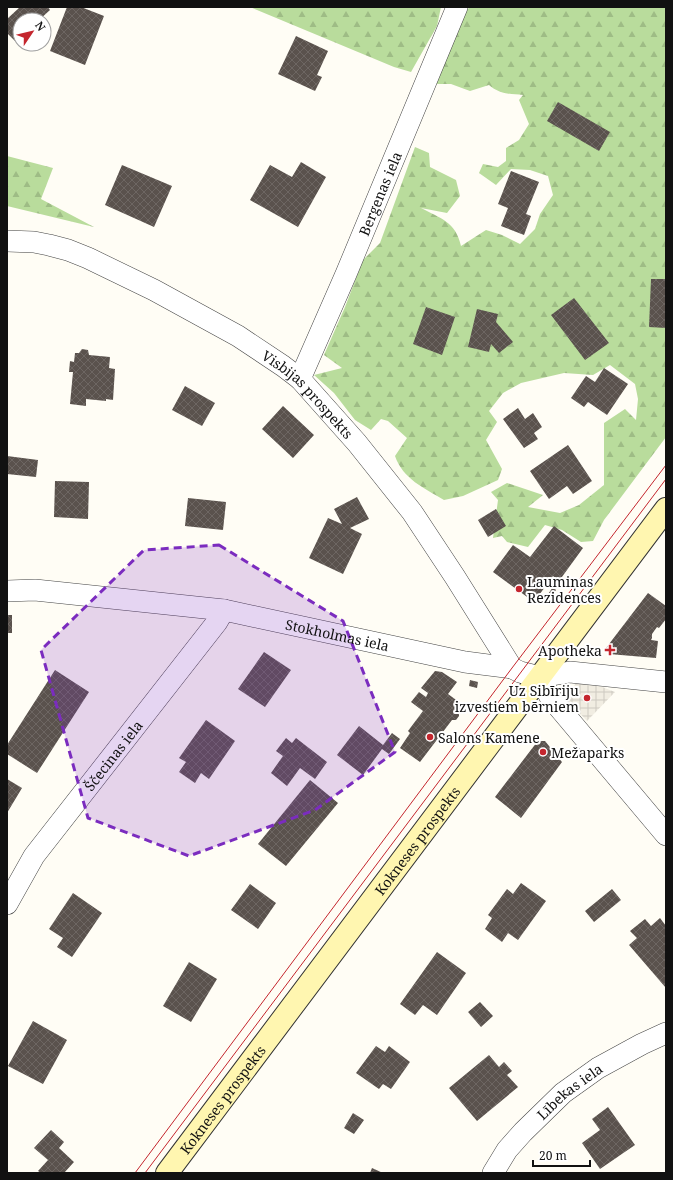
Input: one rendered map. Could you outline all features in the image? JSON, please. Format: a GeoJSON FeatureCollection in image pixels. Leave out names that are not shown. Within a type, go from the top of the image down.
{"type":"FeatureCollection","features":[{"type":"Feature","properties":{"kind":"street","name":"Bergenas iela"},"geometry":{"type":"LineString","coordinates":[[300,380],[346,274],[457,7]]}},
{"type":"Feature","properties":{"kind":"street","name":"Visbijas prospekts"},"geometry":{"type":"LineString","coordinates":[[7,241],[34,242],[50,245],[88,258],[154,290],[238,336],[283,366],[300,380],[333,415],[412,512],[455,576],[512,668]]}},
{"type":"Feature","properties":{"kind":"street","name":"Kokneses prospekts"},"geometry":{"type":"LineString","coordinates":[[167,1173],[666,509]]}},
{"type":"Feature","properties":{"kind":"street","name":"Stokholmas iela"},"geometry":{"type":"LineString","coordinates":[[7,591],[35,590],[224,610],[465,662],[512,668],[520,672],[540,677],[570,672],[666,682]]}},
{"type":"Feature","properties":{"kind":"street","name":"Ščecinas iela"},"geometry":{"type":"LineString","coordinates":[[7,904],[34,856],[217,622],[224,610]]}},
{"type":"Feature","properties":{"kind":"street"},"geometry":{"type":"LineString","coordinates":[[540,677],[550,697],[666,835]]}},
{"type":"Feature","properties":{"kind":"street","name":"Lībekas iela"},"geometry":{"type":"LineString","coordinates":[[492,1173],[507,1150],[522,1132],[563,1094],[598,1068],[642,1044],[666,1033]]}},
{"type":"Feature","properties":{"kind":"highlighted area"},"geometry":{"type":"Polygon","coordinates":[[[219,545],[343,621],[395,752],[315,810],[189,856],[88,818],[41,650],[144,550],[219,545]]]}},
{"type":"Feature","properties":{"kind":"green space"},"geometry":{"type":"Polygon","coordinates":[[[250,7],[441,7],[437,26],[411,72],[394,67],[250,7]]]}},
{"type":"Feature","properties":{"kind":"green space"},"geometry":{"type":"Polygon","coordinates":[[[470,7],[666,7],[666,437],[604,520],[593,541],[581,542],[562,530],[545,525],[528,547],[507,542],[502,536],[493,538],[498,500],[491,492],[507,483],[543,495],[528,507],[560,513],[579,505],[604,485],[604,423],[625,409],[636,420],[638,399],[635,384],[610,365],[593,375],[564,373],[521,383],[503,393],[489,411],[497,422],[486,440],[502,469],[498,480],[463,496],[444,500],[422,487],[403,471],[395,456],[407,438],[388,421],[381,419],[371,430],[355,420],[334,393],[314,375],[342,368],[324,355],[363,260],[380,243],[415,147],[429,153],[430,167],[456,180],[460,196],[447,213],[421,208],[441,218],[451,226],[459,238],[461,246],[486,230],[502,235],[520,244],[535,229],[540,214],[553,195],[548,176],[530,170],[511,169],[496,185],[479,173],[483,164],[498,167],[506,161],[506,148],[519,140],[529,124],[519,100],[523,95],[501,92],[489,85],[470,91],[451,84],[432,84],[463,13],[470,7]]]}},
{"type":"Feature","properties":{"kind":"green space"},"geometry":{"type":"Polygon","coordinates":[[[7,156],[53,168],[41,199],[94,227],[7,206],[7,156]]]}},
{"type":"Feature","properties":{"kind":"shaded area"},"geometry":{"type":"Polygon","coordinates":[[[576,683],[592,683],[615,692],[587,721],[569,702],[567,696],[576,683]]]}},
{"type":"Feature","properties":{"kind":"building"},"geometry":{"type":"Polygon","coordinates":[[[20,7],[48,7],[50,10],[48,12],[15,12],[20,7]]]}},
{"type":"Feature","properties":{"kind":"building"},"geometry":{"type":"Polygon","coordinates":[[[67,7],[81,7],[104,16],[85,65],[52,52],[52,46],[67,7]]]}},
{"type":"Feature","properties":{"kind":"building"},"geometry":{"type":"Polygon","coordinates":[[[12,14],[12,38],[7,33],[7,19],[12,14]]]}},
{"type":"Feature","properties":{"kind":"building"},"geometry":{"type":"Polygon","coordinates":[[[296,36],[328,51],[317,75],[322,77],[315,91],[278,74],[296,36]]]}},
{"type":"Feature","properties":{"kind":"building"},"geometry":{"type":"Polygon","coordinates":[[[558,102],[610,132],[599,151],[547,121],[558,102]]]}},
{"type":"Feature","properties":{"kind":"building"},"geometry":{"type":"Polygon","coordinates":[[[301,162],[326,177],[298,227],[250,200],[270,165],[292,177],[301,162]]]}},
{"type":"Feature","properties":{"kind":"building"},"geometry":{"type":"Polygon","coordinates":[[[122,165],[172,186],[154,227],[105,205],[122,165]]]}},
{"type":"Feature","properties":{"kind":"building"},"geometry":{"type":"Polygon","coordinates":[[[511,171],[539,182],[526,214],[531,216],[524,235],[501,226],[508,208],[498,204],[511,171]]]}},
{"type":"Feature","properties":{"kind":"building"},"geometry":{"type":"Polygon","coordinates":[[[651,279],[666,279],[666,328],[649,327],[651,279]]]}},
{"type":"Feature","properties":{"kind":"building"},"geometry":{"type":"Polygon","coordinates":[[[574,298],[609,343],[585,360],[551,315],[574,298]]]}},
{"type":"Feature","properties":{"kind":"building"},"geometry":{"type":"Polygon","coordinates":[[[426,307],[455,317],[442,355],[413,344],[426,307]]]}},
{"type":"Feature","properties":{"kind":"building"},"geometry":{"type":"Polygon","coordinates":[[[477,309],[498,314],[496,322],[513,342],[499,353],[491,344],[489,352],[468,347],[477,309]]]}},
{"type":"Feature","properties":{"kind":"building"},"geometry":{"type":"Polygon","coordinates":[[[82,349],[88,350],[89,355],[110,357],[109,368],[115,369],[113,400],[106,399],[106,401],[86,399],[86,406],[70,404],[73,372],[69,372],[70,361],[74,362],[75,353],[79,353],[82,349]]]}},
{"type":"Feature","properties":{"kind":"building"},"geometry":{"type":"Polygon","coordinates":[[[604,368],[628,384],[607,415],[588,402],[584,407],[571,398],[586,376],[595,382],[604,368]]]}},
{"type":"Feature","properties":{"kind":"building"},"geometry":{"type":"Polygon","coordinates":[[[185,386],[215,403],[202,426],[172,410],[185,386]]]}},
{"type":"Feature","properties":{"kind":"building"},"geometry":{"type":"Polygon","coordinates":[[[283,406],[314,435],[293,458],[262,429],[283,406]]]}},
{"type":"Feature","properties":{"kind":"building"},"geometry":{"type":"Polygon","coordinates":[[[518,408],[525,419],[533,413],[542,427],[534,433],[538,439],[524,448],[503,419],[518,408]]]}},
{"type":"Feature","properties":{"kind":"building"},"geometry":{"type":"Polygon","coordinates":[[[568,445],[592,481],[573,494],[567,486],[549,499],[530,471],[568,445]]]}},
{"type":"Feature","properties":{"kind":"building"},"geometry":{"type":"Polygon","coordinates":[[[7,456],[38,460],[36,477],[7,474],[7,456]]]}},
{"type":"Feature","properties":{"kind":"building"},"geometry":{"type":"Polygon","coordinates":[[[55,481],[89,482],[88,519],[54,517],[55,481]]]}},
{"type":"Feature","properties":{"kind":"building"},"geometry":{"type":"Polygon","coordinates":[[[357,497],[369,519],[350,528],[362,534],[343,574],[309,558],[328,518],[342,524],[334,509],[357,497]]]}},
{"type":"Feature","properties":{"kind":"building"},"geometry":{"type":"Polygon","coordinates":[[[188,498],[226,502],[223,530],[185,526],[188,498]]]}},
{"type":"Feature","properties":{"kind":"building"},"geometry":{"type":"Polygon","coordinates":[[[496,509],[506,526],[488,537],[478,520],[496,509]]]}},
{"type":"Feature","properties":{"kind":"building"},"geometry":{"type":"Polygon","coordinates":[[[554,526],[583,548],[559,581],[553,576],[534,602],[493,572],[513,545],[530,557],[554,526]]]}},
{"type":"Feature","properties":{"kind":"building"},"geometry":{"type":"Polygon","coordinates":[[[553,587],[556,590],[549,599],[546,597],[553,587]]]}},
{"type":"Feature","properties":{"kind":"building"},"geometry":{"type":"Polygon","coordinates":[[[648,593],[666,606],[666,619],[652,634],[651,640],[658,641],[656,658],[609,654],[606,648],[648,593]]]}},
{"type":"Feature","properties":{"kind":"building"},"geometry":{"type":"Polygon","coordinates":[[[7,615],[12,615],[12,633],[7,633],[7,615]]]}},
{"type":"Feature","properties":{"kind":"building"},"geometry":{"type":"Polygon","coordinates":[[[264,652],[291,670],[265,707],[238,689],[264,652]]]}},
{"type":"Feature","properties":{"kind":"building"},"geometry":{"type":"Polygon","coordinates":[[[55,670],[89,692],[37,773],[7,754],[7,745],[55,670]]]}},
{"type":"Feature","properties":{"kind":"building"},"geometry":{"type":"Polygon","coordinates":[[[435,671],[442,672],[457,682],[448,694],[463,705],[456,720],[452,720],[420,762],[400,748],[410,733],[408,731],[423,711],[411,702],[419,692],[426,697],[428,693],[421,688],[435,671]]]}},
{"type":"Feature","properties":{"kind":"building"},"geometry":{"type":"Polygon","coordinates":[[[470,680],[478,682],[477,688],[469,686],[470,680]]]}},
{"type":"Feature","properties":{"kind":"building"},"geometry":{"type":"Polygon","coordinates":[[[206,720],[235,741],[209,779],[201,773],[195,783],[179,772],[186,762],[179,758],[206,720]]]}},
{"type":"Feature","properties":{"kind":"building"},"geometry":{"type":"Polygon","coordinates":[[[359,726],[383,745],[392,733],[400,739],[389,754],[382,749],[363,775],[337,755],[359,726]]]}},
{"type":"Feature","properties":{"kind":"building"},"geometry":{"type":"Polygon","coordinates":[[[286,738],[292,743],[296,738],[327,762],[315,779],[300,768],[287,786],[271,773],[283,756],[276,751],[286,738]]]}},
{"type":"Feature","properties":{"kind":"building"},"geometry":{"type":"Polygon","coordinates":[[[545,741],[562,762],[521,818],[495,797],[537,742],[545,741]]]}},
{"type":"Feature","properties":{"kind":"building"},"geometry":{"type":"Polygon","coordinates":[[[7,779],[22,788],[7,813],[7,779]]]}},
{"type":"Feature","properties":{"kind":"building"},"geometry":{"type":"Polygon","coordinates":[[[310,780],[338,803],[286,866],[258,844],[310,780]]]}},
{"type":"Feature","properties":{"kind":"building"},"geometry":{"type":"Polygon","coordinates":[[[521,883],[546,901],[518,940],[508,933],[502,942],[485,929],[492,918],[488,915],[507,889],[513,894],[521,883]]]}},
{"type":"Feature","properties":{"kind":"building"},"geometry":{"type":"Polygon","coordinates":[[[250,884],[276,903],[258,929],[231,910],[250,884]]]}},
{"type":"Feature","properties":{"kind":"building"},"geometry":{"type":"Polygon","coordinates":[[[612,889],[621,900],[594,922],[585,911],[612,889]]]}},
{"type":"Feature","properties":{"kind":"building"},"geometry":{"type":"Polygon","coordinates":[[[73,893],[102,913],[72,957],[57,947],[63,938],[49,929],[73,893]]]}},
{"type":"Feature","properties":{"kind":"building"},"geometry":{"type":"Polygon","coordinates":[[[660,918],[666,926],[666,988],[629,945],[637,938],[630,931],[645,919],[651,926],[660,918]]]}},
{"type":"Feature","properties":{"kind":"building"},"geometry":{"type":"Polygon","coordinates":[[[437,952],[466,973],[437,1015],[423,1005],[415,1015],[400,1004],[437,952]]]}},
{"type":"Feature","properties":{"kind":"building"},"geometry":{"type":"Polygon","coordinates":[[[189,962],[217,979],[191,1022],[163,1006],[189,962]]]}},
{"type":"Feature","properties":{"kind":"building"},"geometry":{"type":"Polygon","coordinates":[[[480,1002],[493,1016],[481,1027],[468,1012],[480,1002]]]}},
{"type":"Feature","properties":{"kind":"building"},"geometry":{"type":"Polygon","coordinates":[[[33,1021],[67,1040],[43,1084],[8,1066],[33,1021]]]}},
{"type":"Feature","properties":{"kind":"building"},"geometry":{"type":"Polygon","coordinates":[[[376,1046],[385,1052],[389,1046],[410,1062],[391,1089],[383,1084],[379,1089],[356,1073],[376,1046]]]}},
{"type":"Feature","properties":{"kind":"building"},"geometry":{"type":"Polygon","coordinates":[[[489,1055],[499,1067],[504,1062],[512,1071],[507,1075],[518,1087],[477,1121],[449,1088],[489,1055]]]}},
{"type":"Feature","properties":{"kind":"building"},"geometry":{"type":"Polygon","coordinates":[[[608,1107],[635,1145],[600,1169],[582,1143],[600,1130],[592,1119],[608,1107]]]}},
{"type":"Feature","properties":{"kind":"building"},"geometry":{"type":"Polygon","coordinates":[[[353,1113],[364,1120],[354,1134],[344,1128],[353,1113]]]}},
{"type":"Feature","properties":{"kind":"building"},"geometry":{"type":"Polygon","coordinates":[[[51,1130],[64,1142],[59,1148],[74,1162],[64,1173],[41,1173],[38,1171],[48,1160],[34,1148],[51,1130]]]}},
{"type":"Feature","properties":{"kind":"building"},"geometry":{"type":"Polygon","coordinates":[[[372,1168],[383,1173],[370,1173],[372,1168]]]}},
{"type":"Feature","properties":{"kind":"tram line"},"geometry":{"type":"LineString","coordinates":[[135,1173],[512,668],[666,465]]}},
{"type":"Feature","properties":{"kind":"tram line"},"geometry":{"type":"LineString","coordinates":[[145,1173],[666,479]]}},
{"type":"Feature","properties":{"kind":"place","name":"Laumiņas Rezidences"},"geometry":{"type":"Point","coordinates":[519,589]}},
{"type":"Feature","properties":{"kind":"place","name":"Apotheka"},"geometry":{"type":"Point","coordinates":[610,650]}},
{"type":"Feature","properties":{"kind":"place","name":"Uz Sibīriju izvestiem bērniem"},"geometry":{"type":"Point","coordinates":[587,698]}},
{"type":"Feature","properties":{"kind":"place","name":"Salons Kamene"},"geometry":{"type":"Point","coordinates":[430,737]}},
{"type":"Feature","properties":{"kind":"place","name":"Mežaparks"},"geometry":{"type":"Point","coordinates":[543,752]}}]}
